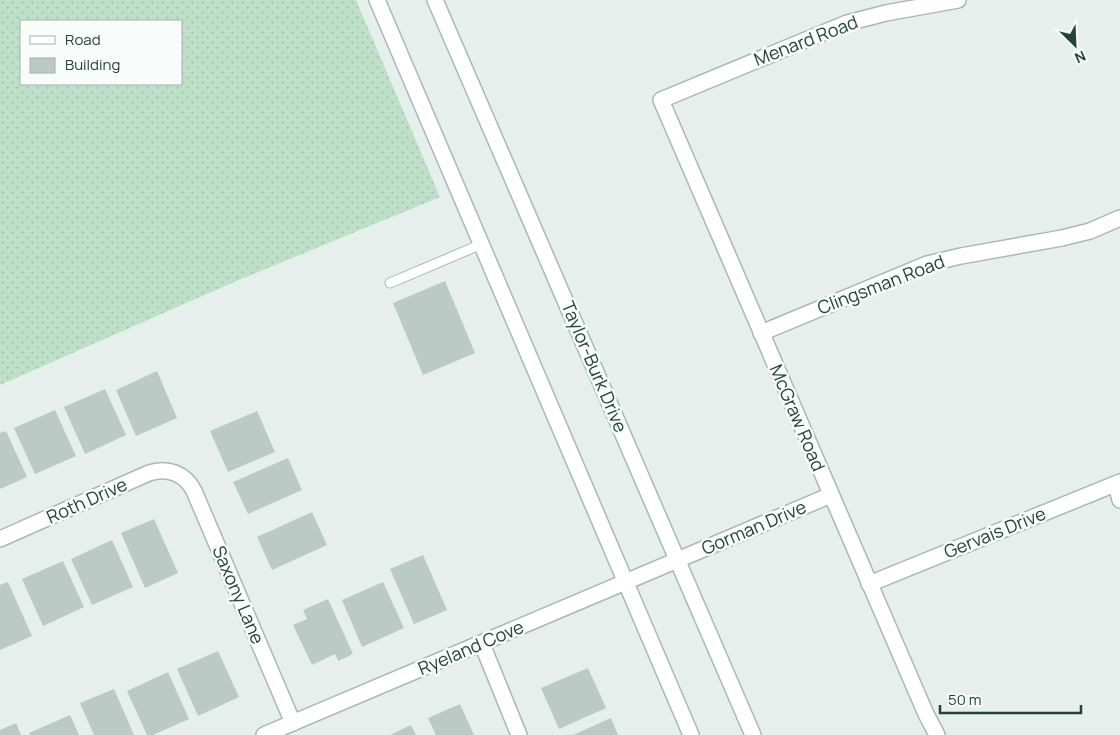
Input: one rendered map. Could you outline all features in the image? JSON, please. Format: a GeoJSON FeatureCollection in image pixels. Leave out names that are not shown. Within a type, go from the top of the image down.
{"type":"FeatureCollection","features":[{"type":"Feature","properties":{"kind":"street"},"geometry":{"type":"LineString","coordinates":[[377,0],[691,735]]}},
{"type":"Feature","properties":{"kind":"street","name":"Taylor-Burk Drive"},"geometry":{"type":"LineString","coordinates":[[435,0],[753,735]]}},
{"type":"Feature","properties":{"kind":"street","name":"Menard Road"},"geometry":{"type":"LineString","coordinates":[[661,100],[811,36],[847,23],[886,13],[958,0]]}},
{"type":"Feature","properties":{"kind":"street","name":"McGraw Road"},"geometry":{"type":"LineString","coordinates":[[661,100],[869,584],[937,735]]}},
{"type":"Feature","properties":{"kind":"street","name":"Clingsman Road"},"geometry":{"type":"LineString","coordinates":[[761,333],[927,264],[1062,238],[1090,231],[1120,218]]}},
{"type":"Feature","properties":{"kind":"street","name":"Roth Drive"},"geometry":{"type":"LineString","coordinates":[[0,539],[149,473],[165,470],[175,473]]}},
{"type":"Feature","properties":{"kind":"street","name":"Saxony Lane"},"geometry":{"type":"LineString","coordinates":[[175,473],[188,482],[194,491],[292,723]]}},
{"type":"Feature","properties":{"kind":"street"},"geometry":{"type":"LineString","coordinates":[[1118,483],[1120,500]]}},
{"type":"Feature","properties":{"kind":"street","name":"Gervais Drive"},"geometry":{"type":"LineString","coordinates":[[869,584],[1118,483]]}},
{"type":"Feature","properties":{"kind":"street","name":"Gorman Drive"},"geometry":{"type":"LineString","coordinates":[[677,560],[831,495]]}},
{"type":"Feature","properties":{"kind":"street","name":"Ryeland Cove"},"geometry":{"type":"LineString","coordinates":[[264,735],[677,560]]}},
{"type":"Feature","properties":{"kind":"street"},"geometry":{"type":"LineString","coordinates":[[482,644],[519,735]]}},
{"type":"Feature","properties":{"kind":"lane"},"geometry":{"type":"LineString","coordinates":[[390,283],[482,244]]}},
{"type":"Feature","properties":{"kind":"green space"},"geometry":{"type":"Polygon","coordinates":[[[0,0],[356,0],[440,197],[234,282],[0,385],[0,0]]]}},
{"type":"Feature","properties":{"kind":"building"},"geometry":{"type":"Polygon","coordinates":[[[445,281],[475,353],[423,375],[393,303],[445,281]]]}},
{"type":"Feature","properties":{"kind":"building"},"geometry":{"type":"Polygon","coordinates":[[[157,371],[177,418],[136,436],[116,390],[157,371]]]}},
{"type":"Feature","properties":{"kind":"building"},"geometry":{"type":"Polygon","coordinates":[[[105,389],[126,435],[85,454],[64,407],[105,389]]]}},
{"type":"Feature","properties":{"kind":"building"},"geometry":{"type":"Polygon","coordinates":[[[55,410],[76,456],[35,474],[14,428],[55,410]]]}},
{"type":"Feature","properties":{"kind":"building"},"geometry":{"type":"Polygon","coordinates":[[[257,411],[275,452],[228,472],[210,431],[257,411]]]}},
{"type":"Feature","properties":{"kind":"building"},"geometry":{"type":"Polygon","coordinates":[[[6,431],[27,477],[0,489],[0,433],[6,431]]]}},
{"type":"Feature","properties":{"kind":"building"},"geometry":{"type":"Polygon","coordinates":[[[288,458],[302,490],[248,514],[233,482],[288,458]]]}},
{"type":"Feature","properties":{"kind":"building"},"geometry":{"type":"Polygon","coordinates":[[[312,512],[327,545],[272,570],[257,537],[312,512]]]}},
{"type":"Feature","properties":{"kind":"building"},"geometry":{"type":"Polygon","coordinates":[[[154,519],[178,573],[145,588],[121,533],[154,519]]]}},
{"type":"Feature","properties":{"kind":"building"},"geometry":{"type":"Polygon","coordinates":[[[112,540],[133,587],[92,605],[71,559],[112,540]]]}},
{"type":"Feature","properties":{"kind":"building"},"geometry":{"type":"Polygon","coordinates":[[[423,555],[447,610],[414,624],[390,569],[423,555]]]}},
{"type":"Feature","properties":{"kind":"building"},"geometry":{"type":"Polygon","coordinates":[[[63,561],[84,607],[43,626],[22,579],[63,561]]]}},
{"type":"Feature","properties":{"kind":"building"},"geometry":{"type":"Polygon","coordinates":[[[8,582],[32,636],[0,650],[0,585],[8,582]]]}},
{"type":"Feature","properties":{"kind":"building"},"geometry":{"type":"Polygon","coordinates":[[[383,582],[404,628],[362,647],[342,600],[383,582]]]}},
{"type":"Feature","properties":{"kind":"building"},"geometry":{"type":"Polygon","coordinates":[[[328,599],[353,654],[338,661],[335,654],[312,665],[293,625],[307,619],[303,610],[328,599]]]}},
{"type":"Feature","properties":{"kind":"building"},"geometry":{"type":"Polygon","coordinates":[[[218,651],[239,697],[198,716],[177,669],[218,651]]]}},
{"type":"Feature","properties":{"kind":"building"},"geometry":{"type":"Polygon","coordinates":[[[588,668],[606,708],[559,729],[541,688],[588,668]]]}},
{"type":"Feature","properties":{"kind":"building"},"geometry":{"type":"Polygon","coordinates":[[[168,672],[189,719],[153,735],[147,735],[127,691],[168,672]]]}},
{"type":"Feature","properties":{"kind":"building"},"geometry":{"type":"Polygon","coordinates":[[[114,689],[134,735],[94,735],[80,703],[114,689]]]}},
{"type":"Feature","properties":{"kind":"building"},"geometry":{"type":"Polygon","coordinates":[[[460,704],[474,735],[436,735],[428,718],[460,704]]]}},
{"type":"Feature","properties":{"kind":"building"},"geometry":{"type":"Polygon","coordinates":[[[70,715],[79,735],[30,735],[29,733],[70,715]]]}},
{"type":"Feature","properties":{"kind":"building"},"geometry":{"type":"Polygon","coordinates":[[[611,718],[618,735],[573,735],[611,718]]]}},
{"type":"Feature","properties":{"kind":"building"},"geometry":{"type":"Polygon","coordinates":[[[16,723],[21,735],[0,735],[0,730],[16,723]]]}},
{"type":"Feature","properties":{"kind":"building"},"geometry":{"type":"Polygon","coordinates":[[[411,725],[416,735],[390,735],[411,725]]]}}]}
